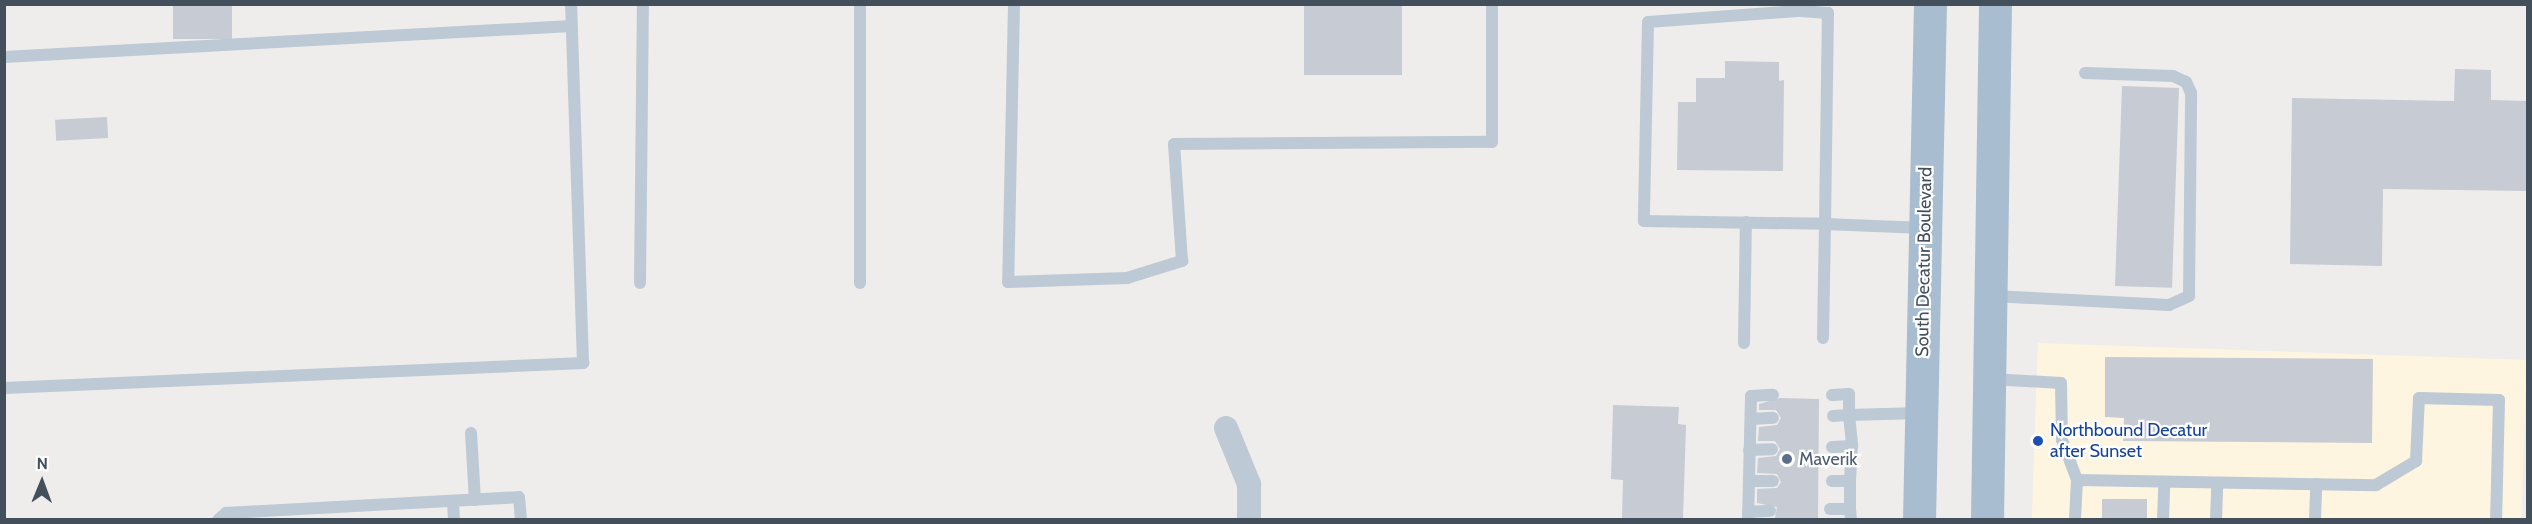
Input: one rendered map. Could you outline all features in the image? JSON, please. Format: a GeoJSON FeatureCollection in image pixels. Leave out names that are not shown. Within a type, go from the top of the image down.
{"type":"FeatureCollection","features":[{"type":"Feature","properties":{"kind":"main road","name":"South Decatur Boulevard"},"geometry":{"type":"LineString","coordinates":[[1919,519],[1930,4]]}},
{"type":"Feature","properties":{"kind":"main road"},"geometry":{"type":"LineString","coordinates":[[1987,519],[1995,4]]}},
{"type":"Feature","properties":{"kind":"street"},"geometry":{"type":"LineString","coordinates":[[1226,428],[1249,484],[1249,519]]}},
{"type":"Feature","properties":{"kind":"lane"},"geometry":{"type":"LineString","coordinates":[[4,388],[584,363],[571,4]]}},
{"type":"Feature","properties":{"kind":"lane"},"geometry":{"type":"LineString","coordinates":[[640,283],[643,4]]}},
{"type":"Feature","properties":{"kind":"lane"},"geometry":{"type":"LineString","coordinates":[[860,4],[860,283]]}},
{"type":"Feature","properties":{"kind":"lane"},"geometry":{"type":"LineString","coordinates":[[1014,4],[1008,282],[1127,278],[1182,261],[1174,144],[1492,142],[1492,4]]}},
{"type":"Feature","properties":{"kind":"lane"},"geometry":{"type":"LineString","coordinates":[[1823,338],[1825,224],[1828,13],[1797,11],[1648,22],[1644,220],[1825,224],[1925,228]]}},
{"type":"Feature","properties":{"kind":"lane"},"geometry":{"type":"LineString","coordinates":[[4,57],[571,26]]}},
{"type":"Feature","properties":{"kind":"lane"},"geometry":{"type":"LineString","coordinates":[[1990,296],[2169,305],[2188,296],[2190,289],[2191,93],[2186,82],[2173,76],[2085,74]]}},
{"type":"Feature","properties":{"kind":"lane"},"geometry":{"type":"LineString","coordinates":[[1744,343],[1746,222]]}},
{"type":"Feature","properties":{"kind":"lane"},"geometry":{"type":"LineString","coordinates":[[1989,379],[2061,382],[2062,440],[2077,480],[2075,519]]}},
{"type":"Feature","properties":{"kind":"lane"},"geometry":{"type":"LineString","coordinates":[[1830,509],[1850,514],[1852,446],[1849,394],[1832,395]]}},
{"type":"Feature","properties":{"kind":"lane"},"geometry":{"type":"LineString","coordinates":[[1770,511],[1748,516],[1749,450],[1751,396],[1773,395]]}},
{"type":"Feature","properties":{"kind":"lane"},"geometry":{"type":"LineString","coordinates":[[2077,480],[2376,485],[2416,461],[2419,398],[2499,400],[2496,519]]}},
{"type":"Feature","properties":{"kind":"lane"},"geometry":{"type":"LineString","coordinates":[[1833,416],[1922,413]]}},
{"type":"Feature","properties":{"kind":"lane"},"geometry":{"type":"LineString","coordinates":[[1751,419],[1773,418]]}},
{"type":"Feature","properties":{"kind":"lane"},"geometry":{"type":"LineString","coordinates":[[471,433],[475,500]]}},
{"type":"Feature","properties":{"kind":"lane"},"geometry":{"type":"LineString","coordinates":[[1832,447],[1852,446]]}},
{"type":"Feature","properties":{"kind":"lane"},"geometry":{"type":"LineString","coordinates":[[1749,450],[1772,449]]}},
{"type":"Feature","properties":{"kind":"lane"},"geometry":{"type":"LineString","coordinates":[[1832,481],[1850,481]]}},
{"type":"Feature","properties":{"kind":"lane"},"geometry":{"type":"LineString","coordinates":[[1749,482],[1773,482]]}},
{"type":"Feature","properties":{"kind":"lane"},"geometry":{"type":"LineString","coordinates":[[2163,519],[2164,482]]}},
{"type":"Feature","properties":{"kind":"lane"},"geometry":{"type":"LineString","coordinates":[[2216,519],[2217,483]]}},
{"type":"Feature","properties":{"kind":"lane"},"geometry":{"type":"LineString","coordinates":[[2315,519],[2316,484]]}},
{"type":"Feature","properties":{"kind":"lane"},"geometry":{"type":"LineString","coordinates":[[223,517],[519,497],[521,519]]}},
{"type":"Feature","properties":{"kind":"lane"},"geometry":{"type":"LineString","coordinates":[[453,502],[454,519]]}},
{"type":"Feature","properties":{"kind":"shaded area"},"geometry":{"type":"Polygon","coordinates":[[[2038,343],[2527,360],[2521,520],[2032,520],[2038,343]]]}},
{"type":"Feature","properties":{"kind":"building"},"geometry":{"type":"Polygon","coordinates":[[[173,4],[232,4],[232,39],[173,39],[173,4]]]}},
{"type":"Feature","properties":{"kind":"building"},"geometry":{"type":"Polygon","coordinates":[[[1304,4],[1402,4],[1402,75],[1304,75],[1304,4]]]}},
{"type":"Feature","properties":{"kind":"building"},"geometry":{"type":"Polygon","coordinates":[[[1725,61],[1779,62],[1779,81],[1784,80],[1783,171],[1677,170],[1678,102],[1696,102],[1696,78],[1725,78],[1725,61]]]}},
{"type":"Feature","properties":{"kind":"building"},"geometry":{"type":"Polygon","coordinates":[[[2455,69],[2491,70],[2491,100],[2528,101],[2528,191],[2383,189],[2382,266],[2290,264],[2292,98],[2454,101],[2455,69]]]}},
{"type":"Feature","properties":{"kind":"building"},"geometry":{"type":"Polygon","coordinates":[[[2122,86],[2179,88],[2172,288],[2115,286],[2122,86]]]}},
{"type":"Feature","properties":{"kind":"building"},"geometry":{"type":"Polygon","coordinates":[[[107,117],[108,138],[56,141],[55,120],[107,117]]]}},
{"type":"Feature","properties":{"kind":"building"},"geometry":{"type":"Polygon","coordinates":[[[2105,357],[2373,359],[2372,443],[2123,441],[2124,418],[2105,417],[2105,357]]]}},
{"type":"Feature","properties":{"kind":"building","name":"Maverik"},"geometry":{"type":"Polygon","coordinates":[[[1780,398],[1819,399],[1818,519],[1765,519],[1775,518],[1777,507],[1757,503],[1757,489],[1777,488],[1781,482],[1777,474],[1757,473],[1758,458],[1776,456],[1780,449],[1775,441],[1758,441],[1759,427],[1777,425],[1781,418],[1776,410],[1759,410],[1759,404],[1780,398]]]}},
{"type":"Feature","properties":{"kind":"building"},"geometry":{"type":"Polygon","coordinates":[[[1613,405],[1679,407],[1678,424],[1686,425],[1683,519],[1622,519],[1623,480],[1611,479],[1613,405]]]}},
{"type":"Feature","properties":{"kind":"building"},"geometry":{"type":"Polygon","coordinates":[[[2102,499],[2147,499],[2147,519],[2102,519],[2102,499]]]}},
{"type":"Feature","properties":{"kind":"place","name":"Northbound Decatur after Sunset"},"geometry":{"type":"Point","coordinates":[2038,441]}},
{"type":"Feature","properties":{"kind":"place","name":"Maverik"},"geometry":{"type":"Point","coordinates":[1787,459]}}]}
